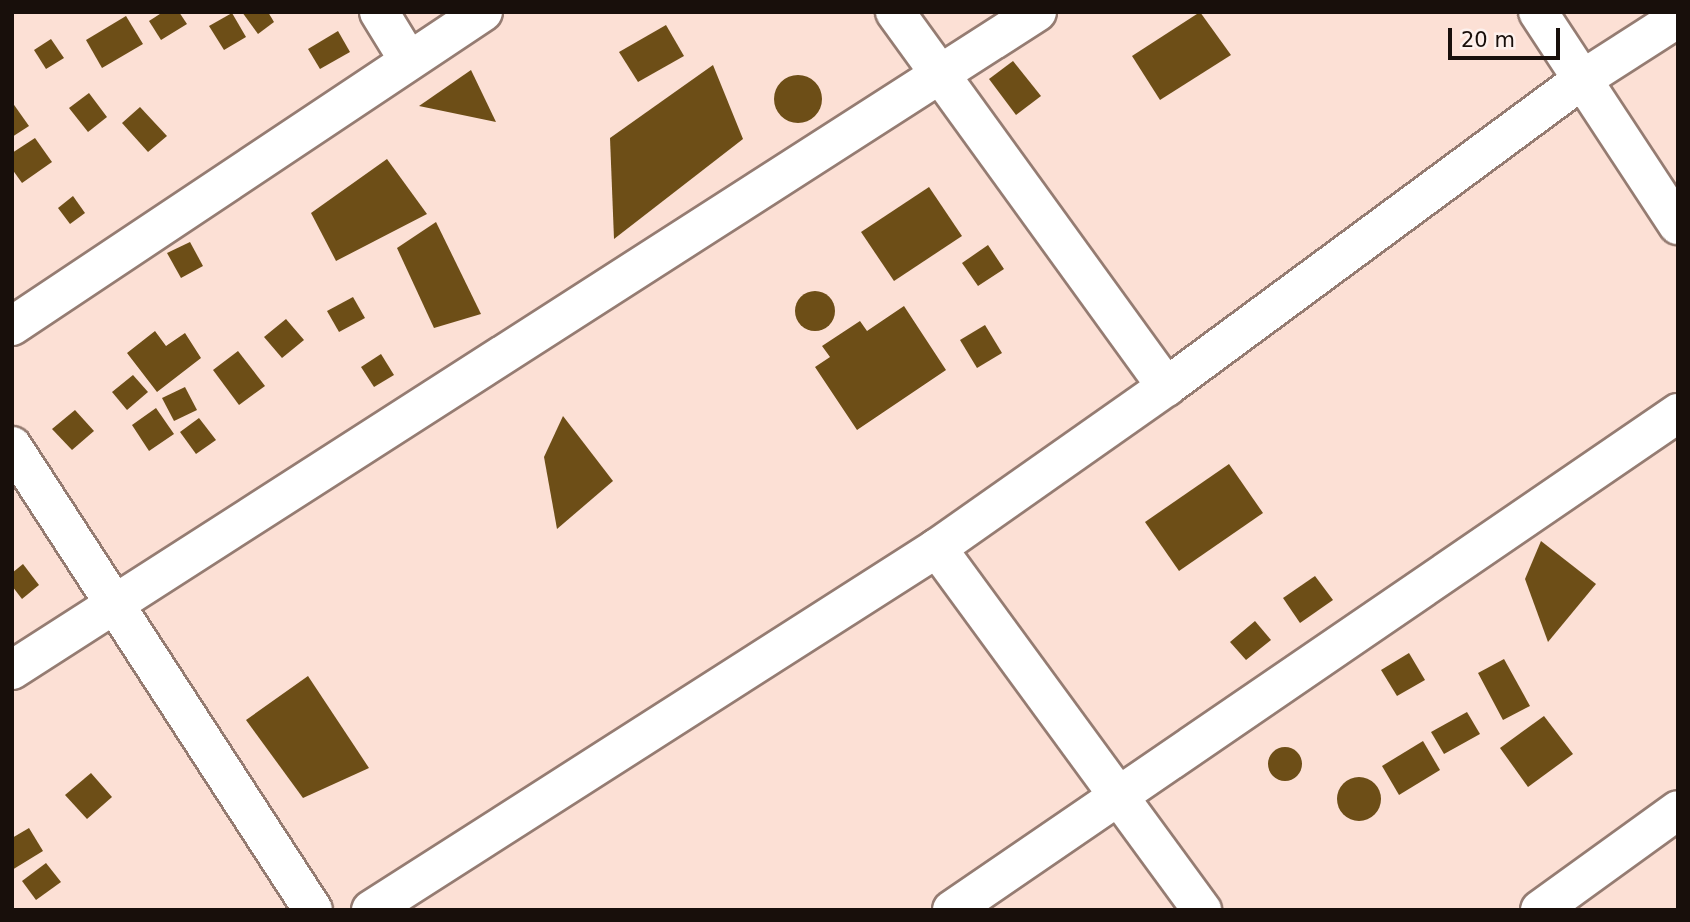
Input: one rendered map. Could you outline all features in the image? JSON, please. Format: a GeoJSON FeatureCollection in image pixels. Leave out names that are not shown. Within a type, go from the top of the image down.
{"type":"FeatureCollection","features":[{"type":"Feature","properties":{"kind":"street"},"geometry":{"type":"LineString","coordinates":[[379,12],[409,61]]}},
{"type":"Feature","properties":{"kind":"street"},"geometry":{"type":"LineString","coordinates":[[12,326],[483,12]]}},
{"type":"Feature","properties":{"kind":"street"},"geometry":{"type":"LineString","coordinates":[[895,12],[939,77],[1166,387]]}},
{"type":"Feature","properties":{"kind":"street"},"geometry":{"type":"LineString","coordinates":[[12,670],[1037,12]]}},
{"type":"Feature","properties":{"kind":"street"},"geometry":{"type":"LineString","coordinates":[[1538,12],[1678,225]]}},
{"type":"Feature","properties":{"kind":"street"},"geometry":{"type":"LineString","coordinates":[[371,910],[937,548],[1166,387],[1583,79],[1678,18]]}},
{"type":"Feature","properties":{"kind":"street"},"geometry":{"type":"LineString","coordinates":[[952,910],[1678,413]]}},
{"type":"Feature","properties":{"kind":"street"},"geometry":{"type":"LineString","coordinates":[[12,446],[117,604],[313,910]]}},
{"type":"Feature","properties":{"kind":"street"},"geometry":{"type":"LineString","coordinates":[[937,548],[1116,798],[1202,910]]}},
{"type":"Feature","properties":{"kind":"street"},"geometry":{"type":"LineString","coordinates":[[1540,910],[1678,810]]}},
{"type":"Feature","properties":{"kind":"building"},"geometry":{"type":"Polygon","coordinates":[[[163,12],[179,12],[187,24],[161,40],[149,21],[163,12]]]}},
{"type":"Feature","properties":{"kind":"building"},"geometry":{"type":"Polygon","coordinates":[[[242,12],[268,12],[274,22],[258,34],[242,12]]]}},
{"type":"Feature","properties":{"kind":"building"},"geometry":{"type":"Polygon","coordinates":[[[1200,12],[1231,55],[1160,100],[1132,56],[1200,12]]]}},
{"type":"Feature","properties":{"kind":"building"},"geometry":{"type":"Polygon","coordinates":[[[232,13],[246,37],[224,50],[209,26],[232,13]]]}},
{"type":"Feature","properties":{"kind":"building"},"geometry":{"type":"Polygon","coordinates":[[[126,16],[143,44],[102,68],[86,40],[126,16]]]}},
{"type":"Feature","properties":{"kind":"building"},"geometry":{"type":"Polygon","coordinates":[[[666,25],[684,56],[638,82],[619,52],[666,25]]]}},
{"type":"Feature","properties":{"kind":"building"},"geometry":{"type":"Polygon","coordinates":[[[338,31],[350,52],[320,69],[308,49],[338,31]]]}},
{"type":"Feature","properties":{"kind":"building"},"geometry":{"type":"Polygon","coordinates":[[[51,39],[64,58],[46,69],[34,50],[51,39]]]}},
{"type":"Feature","properties":{"kind":"building"},"geometry":{"type":"Polygon","coordinates":[[[1013,61],[1041,96],[1016,115],[989,79],[1013,61]]]}},
{"type":"Feature","properties":{"kind":"building"},"geometry":{"type":"Polygon","coordinates":[[[713,65],[743,139],[614,239],[610,138],[713,65]]]}},
{"type":"Feature","properties":{"kind":"building"},"geometry":{"type":"Polygon","coordinates":[[[471,70],[496,122],[419,106],[471,70]]]}},
{"type":"Feature","properties":{"kind":"building"},"geometry":{"type":"Polygon","coordinates":[[[798,75],[815,82],[822,99],[815,116],[798,123],[781,116],[774,99],[781,82],[798,75]]]}},
{"type":"Feature","properties":{"kind":"building"},"geometry":{"type":"Polygon","coordinates":[[[89,93],[107,117],[88,132],[69,108],[89,93]]]}},
{"type":"Feature","properties":{"kind":"building"},"geometry":{"type":"Polygon","coordinates":[[[12,102],[29,126],[12,137],[12,102]]]}},
{"type":"Feature","properties":{"kind":"building"},"geometry":{"type":"Polygon","coordinates":[[[140,107],[167,136],[148,152],[122,123],[140,107]]]}},
{"type":"Feature","properties":{"kind":"building"},"geometry":{"type":"Polygon","coordinates":[[[35,138],[52,162],[22,183],[12,169],[12,153],[35,138]]]}},
{"type":"Feature","properties":{"kind":"building"},"geometry":{"type":"Polygon","coordinates":[[[387,159],[427,214],[336,261],[311,213],[387,159]]]}},
{"type":"Feature","properties":{"kind":"building"},"geometry":{"type":"Polygon","coordinates":[[[929,187],[962,236],[894,281],[861,232],[929,187]]]}},
{"type":"Feature","properties":{"kind":"building"},"geometry":{"type":"Polygon","coordinates":[[[73,196],[85,213],[70,224],[58,208],[73,196]]]}},
{"type":"Feature","properties":{"kind":"building"},"geometry":{"type":"Polygon","coordinates":[[[436,222],[481,314],[434,328],[397,248],[436,222]]]}},
{"type":"Feature","properties":{"kind":"building"},"geometry":{"type":"Polygon","coordinates":[[[190,242],[203,266],[181,278],[167,253],[190,242]]]}},
{"type":"Feature","properties":{"kind":"building"},"geometry":{"type":"Polygon","coordinates":[[[988,245],[1004,269],[978,286],[962,263],[988,245]]]}},
{"type":"Feature","properties":{"kind":"building"},"geometry":{"type":"Polygon","coordinates":[[[815,291],[829,297],[835,311],[829,325],[815,331],[801,325],[795,311],[801,297],[815,291]]]}},
{"type":"Feature","properties":{"kind":"building"},"geometry":{"type":"Polygon","coordinates":[[[353,297],[365,318],[339,332],[327,311],[353,297]]]}},
{"type":"Feature","properties":{"kind":"building"},"geometry":{"type":"Polygon","coordinates":[[[904,306],[946,370],[857,430],[815,367],[830,357],[822,346],[860,321],[867,331],[904,306]]]}},
{"type":"Feature","properties":{"kind":"building"},"geometry":{"type":"Polygon","coordinates":[[[286,319],[304,340],[282,358],[264,337],[286,319]]]}},
{"type":"Feature","properties":{"kind":"building"},"geometry":{"type":"Polygon","coordinates":[[[985,325],[1002,353],[977,368],[960,340],[985,325]]]}},
{"type":"Feature","properties":{"kind":"building"},"geometry":{"type":"Polygon","coordinates":[[[155,331],[166,346],[185,333],[201,358],[157,392],[127,353],[155,331]]]}},
{"type":"Feature","properties":{"kind":"building"},"geometry":{"type":"Polygon","coordinates":[[[238,351],[265,386],[239,405],[213,370],[238,351]]]}},
{"type":"Feature","properties":{"kind":"building"},"geometry":{"type":"Polygon","coordinates":[[[381,354],[394,375],[374,387],[361,367],[381,354]]]}},
{"type":"Feature","properties":{"kind":"building"},"geometry":{"type":"Polygon","coordinates":[[[133,375],[148,392],[127,410],[112,392],[133,375]]]}},
{"type":"Feature","properties":{"kind":"building"},"geometry":{"type":"Polygon","coordinates":[[[185,387],[197,410],[174,421],[162,398],[185,387]]]}},
{"type":"Feature","properties":{"kind":"building"},"geometry":{"type":"Polygon","coordinates":[[[156,408],[174,434],[149,451],[132,425],[156,408]]]}},
{"type":"Feature","properties":{"kind":"building"},"geometry":{"type":"Polygon","coordinates":[[[75,410],[94,431],[72,450],[52,429],[75,410]]]}},
{"type":"Feature","properties":{"kind":"building"},"geometry":{"type":"Polygon","coordinates":[[[563,416],[613,481],[557,529],[544,457],[563,416]]]}},
{"type":"Feature","properties":{"kind":"building"},"geometry":{"type":"Polygon","coordinates":[[[199,418],[216,440],[196,454],[180,432],[199,418]]]}},
{"type":"Feature","properties":{"kind":"building"},"geometry":{"type":"Polygon","coordinates":[[[1229,464],[1263,513],[1179,571],[1145,522],[1229,464]]]}},
{"type":"Feature","properties":{"kind":"building"},"geometry":{"type":"Polygon","coordinates":[[[1541,541],[1596,584],[1548,642],[1525,579],[1541,541]]]}},
{"type":"Feature","properties":{"kind":"building"},"geometry":{"type":"Polygon","coordinates":[[[23,564],[39,585],[22,599],[12,586],[12,573],[23,564]]]}},
{"type":"Feature","properties":{"kind":"building"},"geometry":{"type":"Polygon","coordinates":[[[1315,576],[1333,600],[1300,623],[1283,598],[1315,576]]]}},
{"type":"Feature","properties":{"kind":"building"},"geometry":{"type":"Polygon","coordinates":[[[1255,621],[1271,640],[1246,660],[1230,642],[1255,621]]]}},
{"type":"Feature","properties":{"kind":"building"},"geometry":{"type":"Polygon","coordinates":[[[1409,653],[1425,680],[1397,696],[1381,670],[1409,653]]]}},
{"type":"Feature","properties":{"kind":"building"},"geometry":{"type":"Polygon","coordinates":[[[1504,659],[1530,706],[1503,720],[1478,673],[1504,659]]]}},
{"type":"Feature","properties":{"kind":"building"},"geometry":{"type":"Polygon","coordinates":[[[308,676],[369,768],[303,798],[246,720],[308,676]]]}},
{"type":"Feature","properties":{"kind":"building"},"geometry":{"type":"Polygon","coordinates":[[[1467,712],[1480,734],[1444,754],[1431,732],[1467,712]]]}},
{"type":"Feature","properties":{"kind":"building"},"geometry":{"type":"Polygon","coordinates":[[[1544,716],[1573,754],[1528,787],[1500,748],[1544,716]]]}},
{"type":"Feature","properties":{"kind":"building"},"geometry":{"type":"Polygon","coordinates":[[[1423,741],[1440,770],[1399,795],[1382,766],[1423,741]]]}},
{"type":"Feature","properties":{"kind":"building"},"geometry":{"type":"Polygon","coordinates":[[[1285,747],[1297,752],[1302,764],[1297,776],[1285,781],[1273,776],[1268,764],[1273,752],[1285,747]]]}},
{"type":"Feature","properties":{"kind":"building"},"geometry":{"type":"Polygon","coordinates":[[[91,773],[112,797],[87,819],[65,795],[91,773]]]}},
{"type":"Feature","properties":{"kind":"building"},"geometry":{"type":"Polygon","coordinates":[[[1359,777],[1368,778],[1375,783],[1380,790],[1380,808],[1375,815],[1368,820],[1359,821],[1350,820],[1343,815],[1338,808],[1337,799],[1338,790],[1343,783],[1350,778],[1359,777]]]}},
{"type":"Feature","properties":{"kind":"building"},"geometry":{"type":"Polygon","coordinates":[[[29,828],[43,851],[12,870],[12,838],[29,828]]]}},
{"type":"Feature","properties":{"kind":"building"},"geometry":{"type":"Polygon","coordinates":[[[46,863],[61,882],[36,900],[22,881],[46,863]]]}}]}
